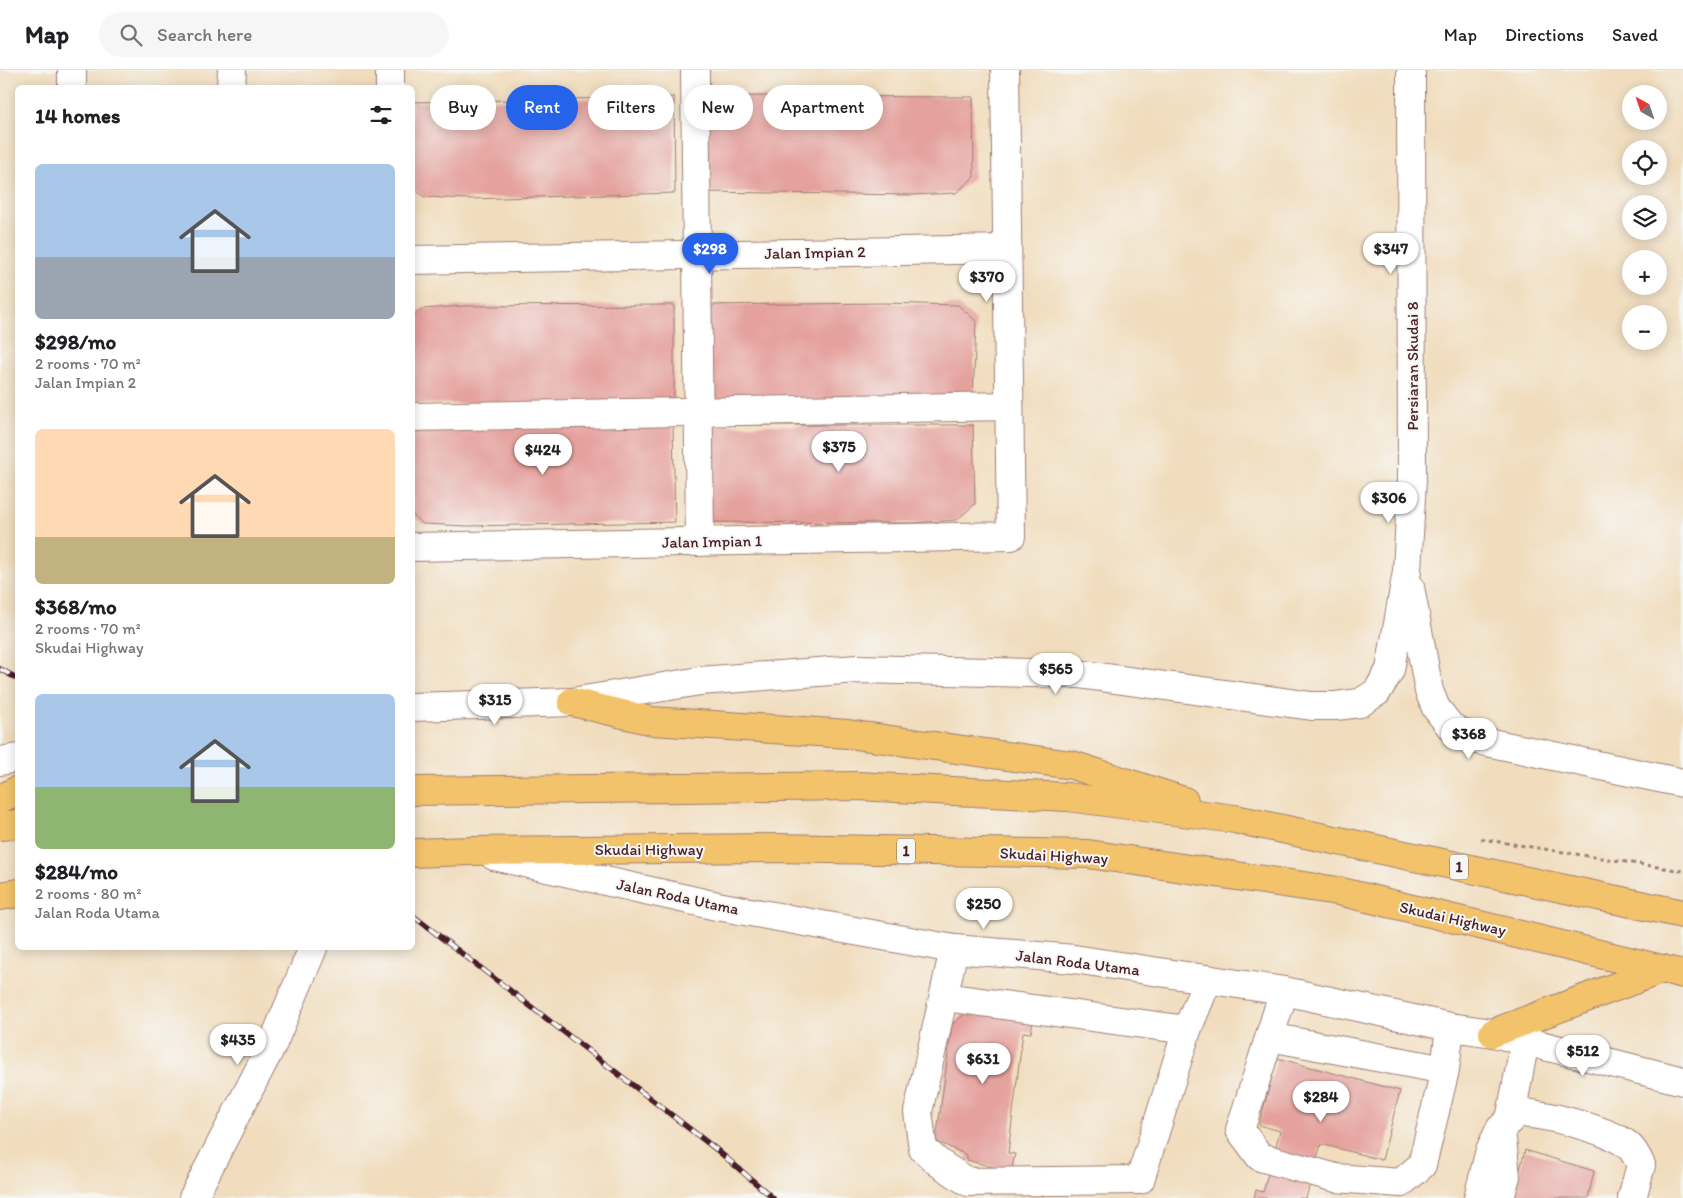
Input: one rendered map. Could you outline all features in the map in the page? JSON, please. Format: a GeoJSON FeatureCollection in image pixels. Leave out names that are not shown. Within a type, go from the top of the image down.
{"type":"FeatureCollection","features":[{"type":"Feature","properties":{"kind":"highway"},"geometry":{"type":"LineString","coordinates":[[572,702],[652,721],[848,734],[1072,765],[1142,786],[1235,819]]}},
{"type":"Feature","properties":{"kind":"highway","name":"1"},"geometry":{"type":"LineString","coordinates":[[415,791],[858,786],[1068,797],[1235,819],[1683,914]]}},
{"type":"Feature","properties":{"kind":"highway"},"geometry":{"type":"LineString","coordinates":[[0,798],[15,791]]}},
{"type":"Feature","properties":{"kind":"highway"},"geometry":{"type":"LineString","coordinates":[[0,826],[15,824]]}},
{"type":"Feature","properties":{"kind":"highway","name":"Skudai Highway"},"geometry":{"type":"LineString","coordinates":[[415,853],[470,850],[776,848],[1088,854],[1338,891],[1673,971]]}},
{"type":"Feature","properties":{"kind":"highway"},"geometry":{"type":"LineString","coordinates":[[0,896],[15,894]]}},
{"type":"Feature","properties":{"kind":"highway"},"geometry":{"type":"LineString","coordinates":[[1493,1033],[1673,971]]}},
{"type":"Feature","properties":{"kind":"street"},"geometry":{"type":"LineString","coordinates":[[72,70],[72,85]]}},
{"type":"Feature","properties":{"kind":"street"},"geometry":{"type":"LineString","coordinates":[[231,85],[232,70]]}},
{"type":"Feature","properties":{"kind":"street"},"geometry":{"type":"LineString","coordinates":[[390,70],[390,85]]}},
{"type":"Feature","properties":{"kind":"street"},"geometry":{"type":"LineString","coordinates":[[695,70],[700,542]]}},
{"type":"Feature","properties":{"kind":"street"},"geometry":{"type":"LineString","coordinates":[[415,417],[1009,406],[1005,70]]}},
{"type":"Feature","properties":{"kind":"street","name":"Persiaran Skudai 8"},"geometry":{"type":"LineString","coordinates":[[1407,571],[1412,479],[1411,70]]}},
{"type":"Feature","properties":{"kind":"street","name":"Jalan Impian 2"},"geometry":{"type":"LineString","coordinates":[[415,260],[1008,249]]}},
{"type":"Feature","properties":{"kind":"street","name":"Jalan Impian 1"},"geometry":{"type":"LineString","coordinates":[[415,547],[1011,536],[1009,406]]}},
{"type":"Feature","properties":{"kind":"street"},"geometry":{"type":"LineString","coordinates":[[415,702],[572,702],[700,681],[858,669],[1078,674],[1312,706],[1360,703],[1377,692],[1390,670],[1407,571]]}},
{"type":"Feature","properties":{"kind":"street"},"geometry":{"type":"LineString","coordinates":[[1407,571],[1429,691],[1436,708],[1450,726],[1472,739],[1683,783]]}},
{"type":"Feature","properties":{"kind":"street"},"geometry":{"type":"LineString","coordinates":[[0,762],[15,759]]}},
{"type":"Feature","properties":{"kind":"street","name":"Jalan Roda Utama"},"geometry":{"type":"LineString","coordinates":[[470,850],[717,906],[954,949],[1074,960],[1284,991],[1450,1026],[1493,1033],[1683,1081]]}},
{"type":"Feature","properties":{"kind":"street"},"geometry":{"type":"LineString","coordinates":[[954,949],[918,1112],[923,1149],[939,1163],[968,1182],[1140,1180],[1187,1030],[1208,979]]}},
{"type":"Feature","properties":{"kind":"street"},"geometry":{"type":"LineString","coordinates":[[193,1198],[273,1043],[312,950]]}},
{"type":"Feature","properties":{"kind":"street"},"geometry":{"type":"LineString","coordinates":[[1284,991],[1240,1130],[1260,1157],[1336,1178],[1401,1183],[1422,1165],[1445,1070],[1450,1026]]}},
{"type":"Feature","properties":{"kind":"street"},"geometry":{"type":"LineString","coordinates":[[944,997],[1187,1030]]}},
{"type":"Feature","properties":{"kind":"street"},"geometry":{"type":"LineString","coordinates":[[1270,1037],[1445,1070]]}},
{"type":"Feature","properties":{"kind":"street"},"geometry":{"type":"LineString","coordinates":[[1500,1198],[1506,1176],[1505,1125],[1525,1041]]}},
{"type":"Feature","properties":{"kind":"street"},"geometry":{"type":"LineString","coordinates":[[1478,1198],[1490,1150],[1505,1125],[1517,1113],[1532,1113],[1609,1134],[1627,1144],[1642,1165],[1632,1198]]}},
{"type":"Feature","properties":{"kind":"street"},"geometry":{"type":"LineString","coordinates":[[1616,1198],[1624,1172],[1627,1144]]}},
{"type":"Feature","properties":{"kind":"building"},"geometry":{"type":"Polygon","coordinates":[[[753,96],[763,96],[763,130],[883,130],[883,97],[973,97],[974,177],[956,193],[912,195],[704,192],[705,130],[753,130],[753,96]]]}},
{"type":"Feature","properties":{"kind":"building"},"geometry":{"type":"Polygon","coordinates":[[[674,97],[675,193],[467,199],[424,197],[415,190],[415,102],[430,102],[430,130],[496,130],[496,100],[506,100],[506,130],[578,130],[578,99],[588,99],[588,130],[674,130],[674,97]]]}},
{"type":"Feature","properties":{"kind":"building"},"geometry":{"type":"Polygon","coordinates":[[[884,303],[958,305],[976,321],[973,400],[706,401],[706,305],[884,303]]]}},
{"type":"Feature","properties":{"kind":"building"},"geometry":{"type":"Polygon","coordinates":[[[674,305],[674,402],[415,404],[415,315],[422,309],[465,306],[674,305]]]}},
{"type":"Feature","properties":{"kind":"building"},"geometry":{"type":"Polygon","coordinates":[[[673,425],[675,522],[467,526],[423,524],[415,517],[415,429],[673,425]]]}},
{"type":"Feature","properties":{"kind":"building"},"geometry":{"type":"Polygon","coordinates":[[[706,425],[973,425],[975,504],[957,520],[913,523],[705,522],[706,425]]]}},
{"type":"Feature","properties":{"kind":"building"},"geometry":{"type":"Polygon","coordinates":[[[972,1007],[1034,1014],[1031,1033],[1023,1032],[1008,1153],[1015,1154],[1011,1172],[967,1160],[967,1155],[936,1141],[952,1025],[972,1007]]]}},
{"type":"Feature","properties":{"kind":"building"},"geometry":{"type":"Polygon","coordinates":[[[1277,1058],[1400,1091],[1382,1160],[1321,1144],[1306,1198],[1254,1198],[1256,1190],[1263,1192],[1280,1131],[1259,1125],[1277,1058]]]}},
{"type":"Feature","properties":{"kind":"building"},"geometry":{"type":"Polygon","coordinates":[[[1525,1150],[1594,1171],[1588,1198],[1513,1198],[1525,1150]]]}},
{"type":"Feature","properties":{"kind":"railway"},"geometry":{"type":"LineString","coordinates":[[0,669],[15,677]]}},
{"type":"Feature","properties":{"kind":"railway"},"geometry":{"type":"LineString","coordinates":[[415,917],[717,1150],[773,1198]]}}]}
